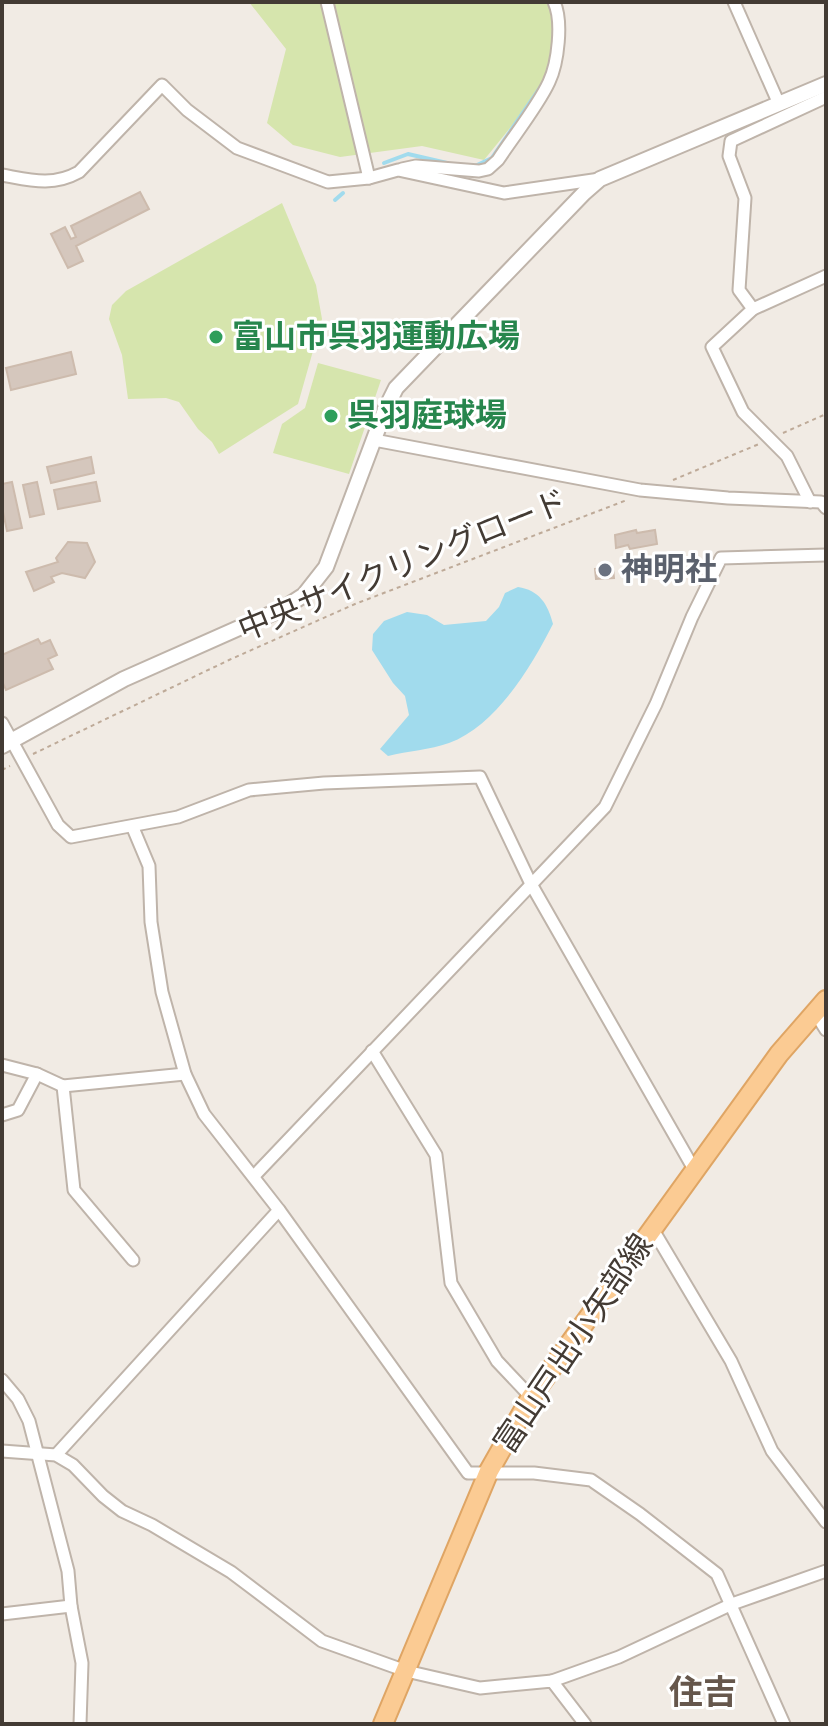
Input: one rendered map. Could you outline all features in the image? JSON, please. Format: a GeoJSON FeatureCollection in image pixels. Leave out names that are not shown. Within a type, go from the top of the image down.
{"type":"FeatureCollection","features":[{"type":"Feature","properties":{"kind":"main road","name":"富山戸出小矢部線"},"geometry":{"type":"LineString","coordinates":[[383,1724],[489,1471],[531,1397],[779,1054],[820,1006]]}},
{"type":"Feature","properties":{"kind":"street"},"geometry":{"type":"LineString","coordinates":[[327,2],[369,178]]}},
{"type":"Feature","properties":{"kind":"street"},"geometry":{"type":"LineString","coordinates":[[2,175],[51,183],[66,180],[79,172],[162,85],[187,110],[237,148],[328,182],[369,178],[416,166],[488,169],[498,160],[550,81],[558,42],[559,11],[554,2]]}},
{"type":"Feature","properties":{"kind":"street"},"geometry":{"type":"LineString","coordinates":[[734,2],[779,104]]}},
{"type":"Feature","properties":{"kind":"street"},"geometry":{"type":"LineString","coordinates":[[398,170],[504,193],[600,179],[826,84]]}},
{"type":"Feature","properties":{"kind":"street"},"geometry":{"type":"LineString","coordinates":[[753,309],[739,290],[745,198],[729,156],[731,141],[826,97]]}},
{"type":"Feature","properties":{"kind":"street"},"geometry":{"type":"LineString","coordinates":[[6,744],[124,679],[284,608],[304,595],[317,581],[332,554],[385,410],[406,376],[600,179]]}},
{"type":"Feature","properties":{"kind":"street"},"geometry":{"type":"LineString","coordinates":[[810,502],[787,456],[743,412],[712,347],[753,309],[826,276]]}},
{"type":"Feature","properties":{"kind":"street"},"geometry":{"type":"LineString","coordinates":[[374,440],[648,491],[821,502],[826,508]]}},
{"type":"Feature","properties":{"kind":"street"},"geometry":{"type":"LineString","coordinates":[[254,1176],[605,807],[656,704],[692,617],[721,558],[826,555]]}},
{"type":"Feature","properties":{"kind":"street"},"geometry":{"type":"LineString","coordinates":[[2,723],[6,744],[22,760],[58,825],[71,837],[133,828],[178,817],[249,790],[324,783],[480,777],[531,884],[695,1171]]}},
{"type":"Feature","properties":{"kind":"street"},"geometry":{"type":"LineString","coordinates":[[133,828],[149,866],[151,922],[162,992],[185,1074],[204,1114],[254,1176],[468,1473],[534,1473],[591,1480],[717,1574],[784,1724]]}},
{"type":"Feature","properties":{"kind":"street"},"geometry":{"type":"LineString","coordinates":[[820,1006],[826,1030]]}},
{"type":"Feature","properties":{"kind":"street"},"geometry":{"type":"LineString","coordinates":[[372,1051],[436,1155],[451,1283],[497,1361],[531,1397]]}},
{"type":"Feature","properties":{"kind":"street"},"geometry":{"type":"LineString","coordinates":[[2,1065],[37,1074],[63,1086],[185,1074]]}},
{"type":"Feature","properties":{"kind":"street"},"geometry":{"type":"LineString","coordinates":[[2,1115],[18,1110],[37,1074]]}},
{"type":"Feature","properties":{"kind":"street"},"geometry":{"type":"LineString","coordinates":[[63,1086],[74,1190],[133,1260]]}},
{"type":"Feature","properties":{"kind":"street"},"geometry":{"type":"LineString","coordinates":[[56,1455],[279,1210]]}},
{"type":"Feature","properties":{"kind":"street"},"geometry":{"type":"LineString","coordinates":[[652,1228],[731,1361],[772,1451],[826,1522]]}},
{"type":"Feature","properties":{"kind":"street"},"geometry":{"type":"LineString","coordinates":[[2,1380],[18,1399],[29,1421],[68,1571],[82,1663],[80,1724]]}},
{"type":"Feature","properties":{"kind":"street"},"geometry":{"type":"LineString","coordinates":[[2,1451],[56,1455],[73,1465],[122,1511],[152,1525],[231,1572],[322,1641],[406,1671],[480,1688],[552,1681],[619,1657],[732,1604],[826,1571]]}},
{"type":"Feature","properties":{"kind":"street"},"geometry":{"type":"LineString","coordinates":[[2,1614],[71,1606]]}},
{"type":"Feature","properties":{"kind":"street"},"geometry":{"type":"LineString","coordinates":[[552,1681],[585,1724]]}},
{"type":"Feature","properties":{"kind":"path","name":"中央サイクリングロード"},"geometry":{"type":"LineString","coordinates":[[2,770],[229,660],[355,604],[648,491],[826,414]]}},
{"type":"Feature","properties":{"kind":"green space"},"geometry":{"type":"Polygon","coordinates":[[[249,2],[545,2],[554,13],[557,46],[540,91],[484,160],[422,146],[340,157],[293,145],[267,123],[286,49],[249,2]]]}},
{"type":"Feature","properties":{"kind":"green space","name":"富山市呉羽運動広場"},"geometry":{"type":"Polygon","coordinates":[[[282,203],[316,285],[322,319],[298,404],[219,454],[179,402],[166,398],[128,399],[122,355],[109,319],[112,305],[126,291],[282,203]]]}},
{"type":"Feature","properties":{"kind":"green space","name":"呉羽庭球場"},"geometry":{"type":"Polygon","coordinates":[[[318,363],[381,380],[349,474],[273,453],[282,424],[305,408],[318,363]]]}},
{"type":"Feature","properties":{"kind":"water"},"geometry":{"type":"Polygon","coordinates":[[[518,587],[532,591],[542,599],[553,624],[510,693],[497,709],[466,735],[442,745],[388,756],[380,749],[409,715],[405,696],[372,650],[373,634],[384,621],[407,612],[427,615],[444,625],[486,621],[499,607],[505,593],[518,587]]]}},
{"type":"Feature","properties":{"kind":"building"},"geometry":{"type":"Polygon","coordinates":[[[140,192],[149,209],[76,246],[83,261],[68,268],[51,234],[65,227],[71,239],[76,237],[71,226],[140,192]]]}},
{"type":"Feature","properties":{"kind":"building"},"geometry":{"type":"Polygon","coordinates":[[[71,352],[76,374],[11,390],[6,368],[71,352]]]}},
{"type":"Feature","properties":{"kind":"building"},"geometry":{"type":"Polygon","coordinates":[[[91,457],[94,473],[51,483],[47,467],[91,457]]]}},
{"type":"Feature","properties":{"kind":"building"},"geometry":{"type":"Polygon","coordinates":[[[12,482],[22,528],[7,531],[2,507],[2,484],[12,482]]]}},
{"type":"Feature","properties":{"kind":"building"},"geometry":{"type":"Polygon","coordinates":[[[37,482],[44,514],[30,517],[23,485],[37,482]]]}},
{"type":"Feature","properties":{"kind":"building"},"geometry":{"type":"Polygon","coordinates":[[[96,482],[100,501],[58,509],[54,490],[96,482]]]}},
{"type":"Feature","properties":{"kind":"building"},"geometry":{"type":"Polygon","coordinates":[[[636,530],[637,533],[655,530],[657,544],[616,548],[615,535],[636,530]]]}},
{"type":"Feature","properties":{"kind":"building"},"geometry":{"type":"Polygon","coordinates":[[[68,542],[87,543],[95,562],[85,578],[62,573],[51,577],[54,582],[34,591],[26,572],[58,562],[56,558],[68,542]]]}},
{"type":"Feature","properties":{"kind":"building"},"geometry":{"type":"Polygon","coordinates":[[[613,568],[614,578],[596,579],[595,569],[613,568]]]}},
{"type":"Feature","properties":{"kind":"building"},"geometry":{"type":"Polygon","coordinates":[[[38,639],[41,644],[50,640],[57,655],[48,659],[53,669],[6,690],[2,681],[2,655],[38,639]]]}},
{"type":"Feature","properties":{"kind":"waterway"},"geometry":{"type":"LineString","coordinates":[[475,166],[492,158],[544,82]]}},
{"type":"Feature","properties":{"kind":"waterway"},"geometry":{"type":"LineString","coordinates":[[384,163],[408,154],[447,163]]}},
{"type":"Feature","properties":{"kind":"waterway"},"geometry":{"type":"LineString","coordinates":[[335,200],[343,193]]}},
{"type":"Feature","properties":{"kind":"place","name":"富山市呉羽運動広場"},"geometry":{"type":"Point","coordinates":[216,337]}},
{"type":"Feature","properties":{"kind":"place","name":"呉羽庭球場"},"geometry":{"type":"Point","coordinates":[331,416]}},
{"type":"Feature","properties":{"kind":"place","name":"神明社"},"geometry":{"type":"Point","coordinates":[605,570]}},
{"type":"Feature","properties":{"kind":"district","name":"住吉"},"geometry":{"type":"Point","coordinates":[703,1694]}}]}
